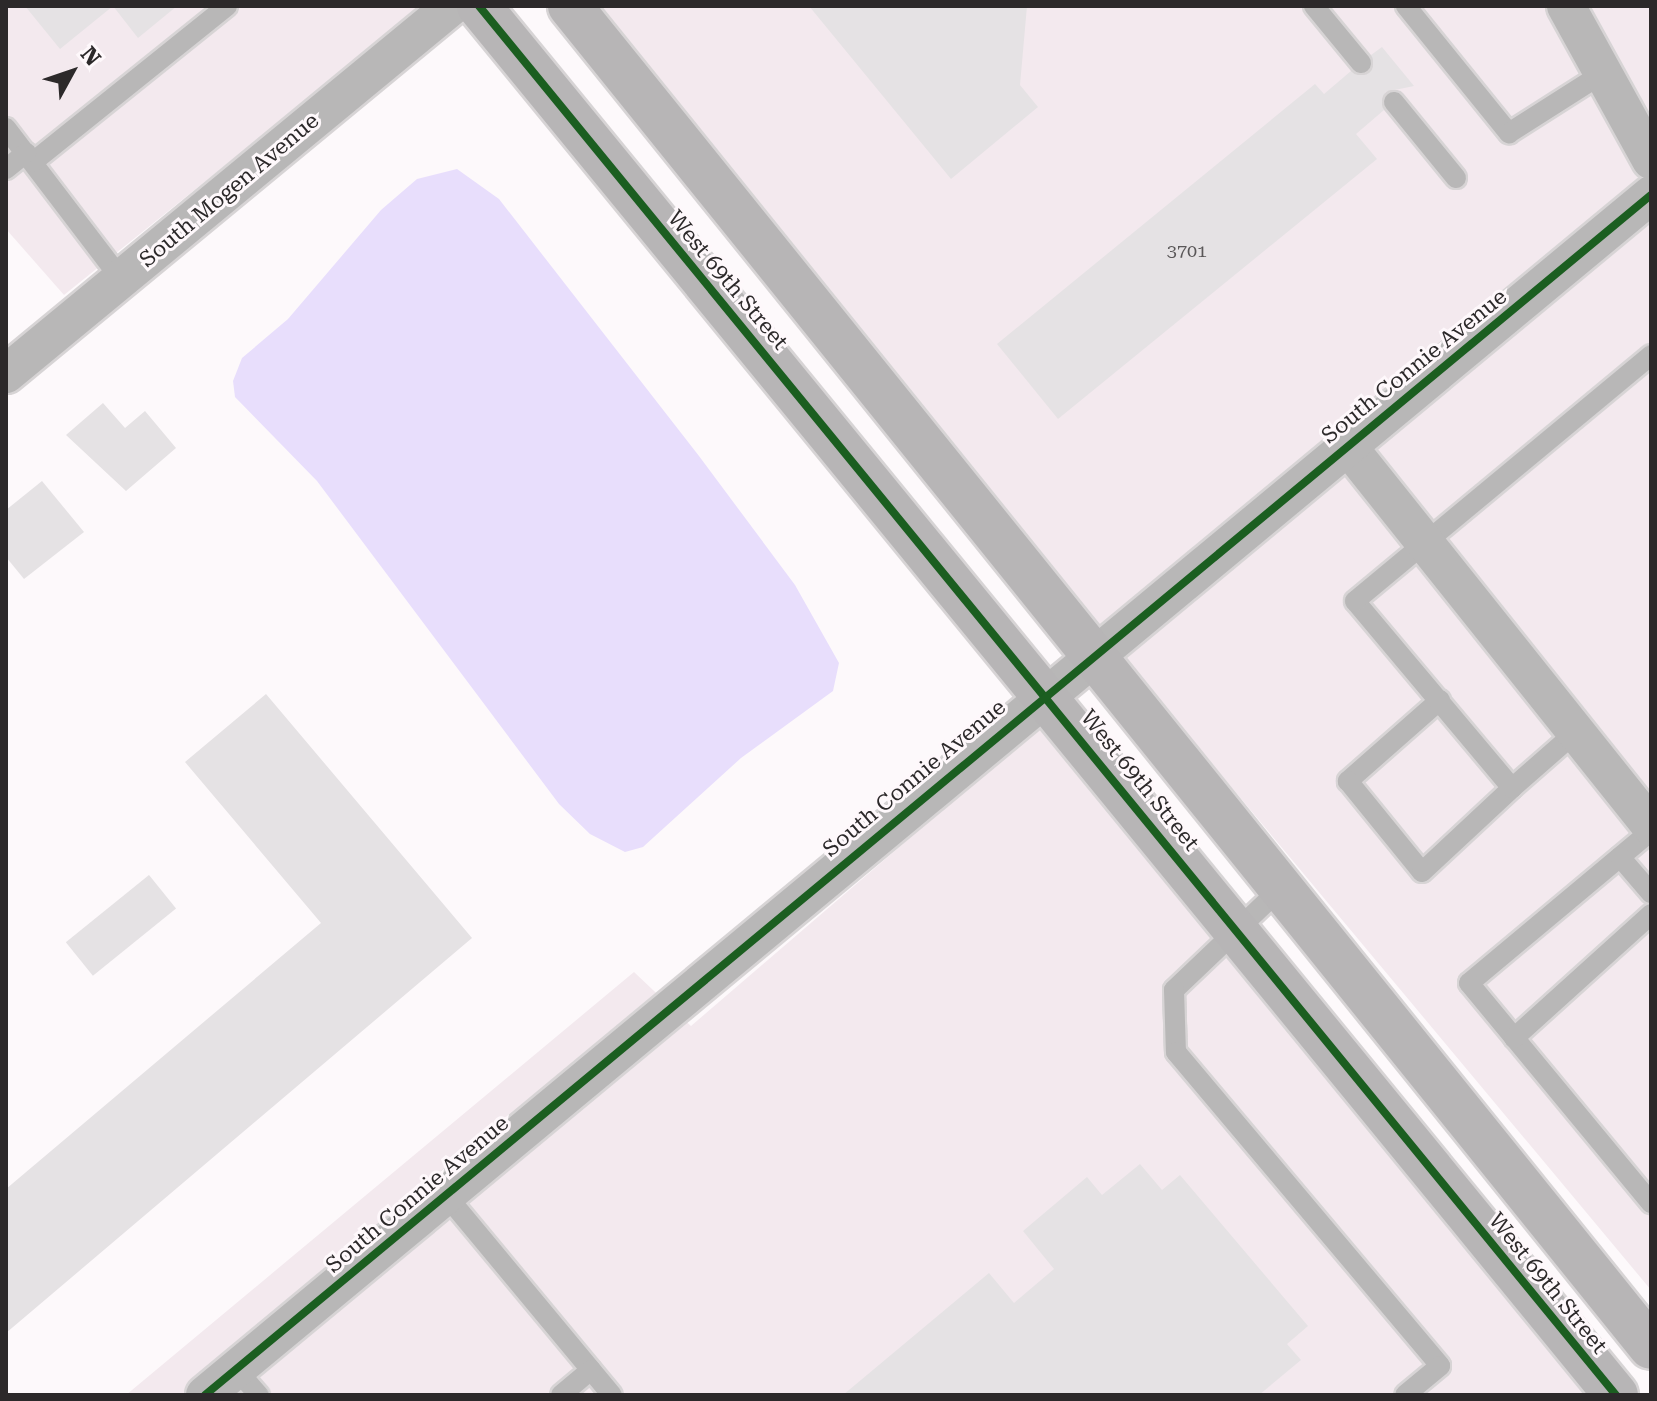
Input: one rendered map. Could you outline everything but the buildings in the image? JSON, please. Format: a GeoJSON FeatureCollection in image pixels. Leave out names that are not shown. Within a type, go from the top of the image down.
{"type":"FeatureCollection","features":[{"type":"Feature","properties":{"kind":"street","name":"South Mogen Avenue"},"geometry":{"type":"LineString","coordinates":[[6,374],[452,6]]}},
{"type":"Feature","properties":{"kind":"street","name":"West 69th Street"},"geometry":{"type":"LineString","coordinates":[[479,6],[1045,692],[1616,1395]]}},
{"type":"Feature","properties":{"kind":"street","name":"West 69th Street"},"geometry":{"type":"LineString","coordinates":[[570,6],[1279,890],[1651,1347]]}},
{"type":"Feature","properties":{"kind":"street"},"geometry":{"type":"LineString","coordinates":[[1566,6],[1600,75],[1651,160]]}},
{"type":"Feature","properties":{"kind":"street","name":"South Connie Avenue"},"geometry":{"type":"LineString","coordinates":[[205,1395],[248,1382],[445,1194],[1045,692],[1651,195]]}},
{"type":"Feature","properties":{"kind":"street"},"geometry":{"type":"LineString","coordinates":[[1346,444],[1576,732],[1646,811]]}},
{"type":"Feature","properties":{"kind":"lane"},"geometry":{"type":"LineString","coordinates":[[6,169],[30,157],[227,6]]}},
{"type":"Feature","properties":{"kind":"lane"},"geometry":{"type":"LineString","coordinates":[[1314,6],[1361,63]]}},
{"type":"Feature","properties":{"kind":"lane"},"geometry":{"type":"LineString","coordinates":[[1406,6],[1509,133],[1600,75]]}},
{"type":"Feature","properties":{"kind":"lane"},"geometry":{"type":"LineString","coordinates":[[1394,102],[1456,178]]}},
{"type":"Feature","properties":{"kind":"lane"},"geometry":{"type":"LineString","coordinates":[[6,128],[121,279]]}},
{"type":"Feature","properties":{"kind":"lane"},"geometry":{"type":"LineString","coordinates":[[1512,788],[1355,601],[1651,355]]}},
{"type":"Feature","properties":{"kind":"lane"},"geometry":{"type":"LineString","coordinates":[[1440,700],[1348,781],[1422,872],[1576,732]]}},
{"type":"Feature","properties":{"kind":"lane"},"geometry":{"type":"LineString","coordinates":[[1646,811],[1620,857],[1469,983],[1651,1203]]}},
{"type":"Feature","properties":{"kind":"lane"},"geometry":{"type":"LineString","coordinates":[[1620,857],[1651,893]]}},
{"type":"Feature","properties":{"kind":"lane"},"geometry":{"type":"LineString","coordinates":[[1279,890],[1174,990],[1176,1052],[1440,1366],[1405,1395]]}},
{"type":"Feature","properties":{"kind":"lane"},"geometry":{"type":"LineString","coordinates":[[1514,1038],[1651,914]]}},
{"type":"Feature","properties":{"kind":"lane"},"geometry":{"type":"LineString","coordinates":[[445,1194],[612,1395]]}},
{"type":"Feature","properties":{"kind":"lane"},"geometry":{"type":"LineString","coordinates":[[561,1395],[591,1370]]}},
{"type":"Feature","properties":{"kind":"shaded area"},"geometry":{"type":"Polygon","coordinates":[[[6,6],[423,6],[64,295],[6,229],[6,6]]]}},
{"type":"Feature","properties":{"kind":"shaded area"},"geometry":{"type":"Polygon","coordinates":[[[556,6],[1651,6],[1651,1290],[920,414],[556,6]]]}},
{"type":"Feature","properties":{"kind":"shaded area"},"geometry":{"type":"Polygon","coordinates":[[[457,169],[499,199],[699,456],[795,585],[839,663],[833,691],[741,758],[643,847],[625,852],[590,834],[559,804],[317,481],[235,397],[233,381],[242,358],[288,319],[381,210],[417,179],[457,169]]]}},
{"type":"Feature","properties":{"kind":"shaded area"},"geometry":{"type":"Polygon","coordinates":[[[1039,727],[1588,1395],[126,1395],[634,972],[691,1026],[1039,727]]]}},
{"type":"Feature","properties":{"kind":"cycle path"},"geometry":{"type":"LineString","coordinates":[[479,6],[1616,1395]]}},
{"type":"Feature","properties":{"kind":"cycle path"},"geometry":{"type":"LineString","coordinates":[[205,1395],[1651,195]]}}]}
